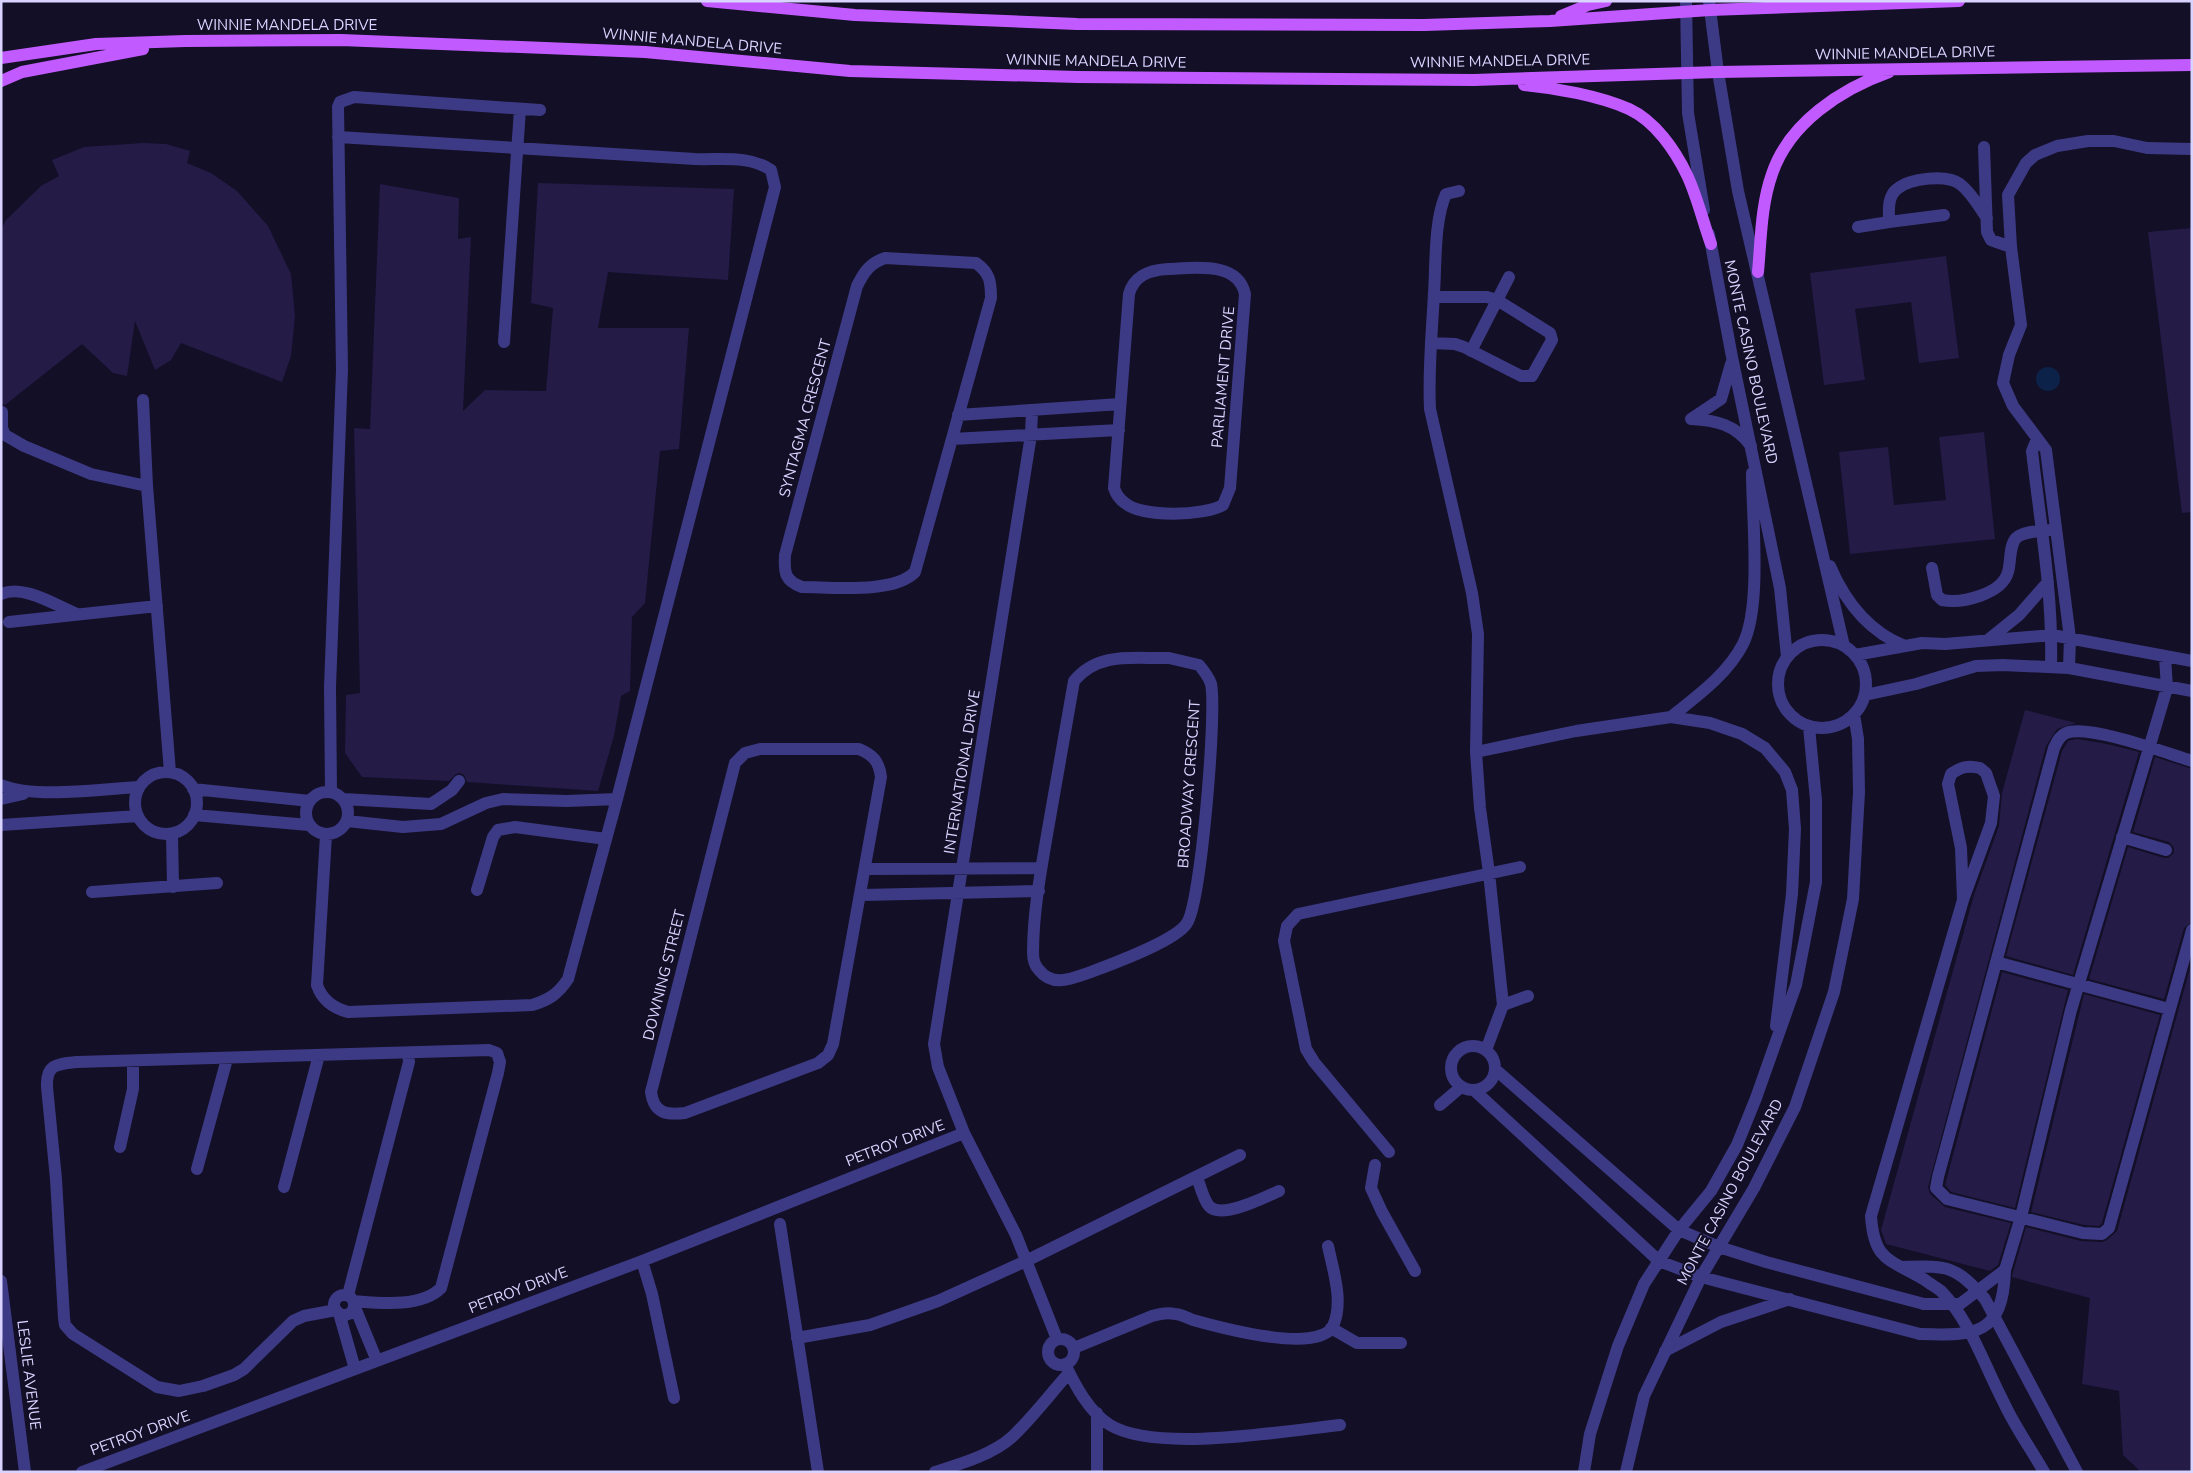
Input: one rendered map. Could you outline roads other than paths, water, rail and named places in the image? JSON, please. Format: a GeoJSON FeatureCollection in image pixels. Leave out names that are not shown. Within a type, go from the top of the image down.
{"type":"FeatureCollection","features":[{"type":"Feature","properties":{"kind":"main road"},"geometry":{"type":"LineString","coordinates":[[707,1],[855,15],[1077,24],[1424,25],[1550,21],[1686,6],[1959,1]]}},
{"type":"Feature","properties":{"kind":"main road"},"geometry":{"type":"LineString","coordinates":[[1550,21],[1588,5],[1606,1]]}},
{"type":"Feature","properties":{"kind":"main road"},"geometry":{"type":"LineString","coordinates":[[1846,1],[1861,4]]}},
{"type":"Feature","properties":{"kind":"main road"},"geometry":{"type":"LineString","coordinates":[[1,81],[22,72],[185,40]]}},
{"type":"Feature","properties":{"kind":"main road","name":"WINNIE MANDELA DRIVE"},"geometry":{"type":"LineString","coordinates":[[1,58],[96,44],[185,40],[341,40],[646,52],[870,71],[1078,77],[1474,80],[1718,72],[2192,65]]}},
{"type":"Feature","properties":{"kind":"main road"},"geometry":{"type":"LineString","coordinates":[[1758,272],[1764,204],[1772,173],[1787,141],[1836,96],[1898,69]]}},
{"type":"Feature","properties":{"kind":"main road"},"geometry":{"type":"LineString","coordinates":[[1474,80],[1541,87],[1589,97],[1630,109],[1651,125],[1674,152],[1687,176],[1711,244]]}},
{"type":"Feature","properties":{"kind":"street","name":"MONTE CASINO BOULEVARD"},"geometry":{"type":"LineString","coordinates":[[1686,6],[1685,73],[1689,122],[1732,357],[1780,588],[1787,657]]}},
{"type":"Feature","properties":{"kind":"street","name":"MONTE CASINO BOULEVARD"},"geometry":{"type":"LineString","coordinates":[[1709,6],[1738,191],[1844,646]]}},
{"type":"Feature","properties":{"kind":"street"},"geometry":{"type":"LineString","coordinates":[[331,792],[330,687],[342,370],[338,107],[340,102],[354,97],[540,110]]}},
{"type":"Feature","properties":{"kind":"street"},"geometry":{"type":"LineString","coordinates":[[504,342],[520,109]]}},
{"type":"Feature","properties":{"kind":"street"},"geometry":{"type":"LineString","coordinates":[[326,835],[318,985],[320,995],[338,1010],[348,1012],[532,1005],[547,1001],[558,993],[568,980],[617,799],[775,187],[772,170],[761,163],[745,159],[517,149],[338,137]]}},
{"type":"Feature","properties":{"kind":"street"},"geometry":{"type":"LineString","coordinates":[[2069,668],[2070,638],[2046,450],[2013,406],[2003,383],[2009,355],[2021,325],[2011,247],[2008,195],[2018,174],[2035,155],[2057,146],[2088,141],[2114,142],[2147,148],[2192,149]]}},
{"type":"Feature","properties":{"kind":"street"},"geometry":{"type":"LineString","coordinates":[[1984,147],[1988,232],[1991,240],[2011,247]]}},
{"type":"Feature","properties":{"kind":"street"},"geometry":{"type":"LineString","coordinates":[[1889,222],[1891,197],[1897,189],[1909,183],[1939,179],[1960,184],[1987,218]]}},
{"type":"Feature","properties":{"kind":"street"},"geometry":{"type":"LineString","coordinates":[[1459,191],[1446,194],[1442,203],[1428,378],[1430,409],[1472,593],[1478,634],[1476,752],[1480,808],[1490,873],[1503,1005],[1486,1050]]}},
{"type":"Feature","properties":{"kind":"street"},"geometry":{"type":"LineString","coordinates":[[1858,227],[1944,215]]}},
{"type":"Feature","properties":{"kind":"street","name":"SYNTAGMA CRESCENT"},"geometry":{"type":"LineString","coordinates":[[885,258],[968,261],[976,263],[988,273],[991,281],[991,298],[952,439],[919,560],[915,572],[909,579],[889,586],[802,587],[791,583],[785,575],[785,555],[857,286],[866,270],[875,261],[885,258]]}},
{"type":"Feature","properties":{"kind":"street","name":"PARLIAMENT DRIVE"},"geometry":{"type":"LineString","coordinates":[[1201,268],[1219,270],[1239,277],[1244,288],[1246,310],[1230,488],[1223,505],[1213,510],[1169,513],[1137,509],[1125,504],[1117,496],[1114,488],[1119,430],[1131,287],[1149,270],[1201,268]]}},
{"type":"Feature","properties":{"kind":"street"},"geometry":{"type":"LineString","coordinates":[[1471,352],[1509,277]]}},
{"type":"Feature","properties":{"kind":"street"},"geometry":{"type":"LineString","coordinates":[[1431,343],[1455,344],[1521,376],[1528,377],[1532,376],[1552,340],[1550,333],[1497,300],[1487,297],[1434,297]]}},
{"type":"Feature","properties":{"kind":"street"},"geometry":{"type":"LineString","coordinates":[[1671,717],[1699,695],[1727,667],[1743,643],[1753,605],[1754,545],[1751,445],[1733,428],[1722,423],[1692,419],[1722,399],[1729,377],[1732,357]]}},
{"type":"Feature","properties":{"kind":"street"},"geometry":{"type":"LineString","coordinates":[[143,400],[147,486],[170,772]]}},
{"type":"Feature","properties":{"kind":"street"},"geometry":{"type":"LineString","coordinates":[[958,415],[1120,404]]}},
{"type":"Feature","properties":{"kind":"street","name":"INTERNATIONAL DRIVE"},"geometry":{"type":"LineString","coordinates":[[1032,411],[1031,435],[960,892],[934,1044],[938,1067],[964,1133],[1016,1235],[1057,1339]]}},
{"type":"Feature","properties":{"kind":"street"},"geometry":{"type":"LineString","coordinates":[[2,412],[2,428],[5,435],[24,446],[92,474],[147,486]]}},
{"type":"Feature","properties":{"kind":"street"},"geometry":{"type":"LineString","coordinates":[[952,439],[1119,430]]}},
{"type":"Feature","properties":{"kind":"street"},"geometry":{"type":"LineString","coordinates":[[2037,439],[2032,451],[2048,582],[2052,635],[2051,666]]}},
{"type":"Feature","properties":{"kind":"street"},"geometry":{"type":"LineString","coordinates":[[1932,568],[1937,595],[1942,600],[1955,601],[1992,592],[2006,577],[2014,541],[2024,534],[2056,529]]}},
{"type":"Feature","properties":{"kind":"street"},"geometry":{"type":"LineString","coordinates":[[1818,536],[1835,576],[1851,604],[1880,632],[1905,646]]}},
{"type":"Feature","properties":{"kind":"street"},"geometry":{"type":"LineString","coordinates":[[1988,640],[2019,615],[2048,582]]}},
{"type":"Feature","properties":{"kind":"street"},"geometry":{"type":"LineString","coordinates":[[1,594],[14,591],[28,594],[78,614]]}},
{"type":"Feature","properties":{"kind":"street"},"geometry":{"type":"LineString","coordinates":[[10,622],[157,606]]}},
{"type":"Feature","properties":{"kind":"street"},"geometry":{"type":"LineString","coordinates":[[1855,655],[1905,646],[2052,635],[2192,661]]}},
{"type":"Feature","properties":{"kind":"street"},"geometry":{"type":"LineString","coordinates":[[1819,640],[1831,641],[1844,646],[1855,655],[1865,674],[1865,695],[1854,714],[1849,719],[1830,728],[1809,727],[1797,721],[1787,711],[1780,699],[1778,685],[1780,670],[1787,657],[1802,645],[1819,640]]}},
{"type":"Feature","properties":{"kind":"street"},"geometry":{"type":"LineString","coordinates":[[2005,1270],[1960,1304],[1924,1304],[1766,1262],[1719,1247],[1679,1230],[1496,1070],[1492,1055],[1486,1050],[1479,1046],[1464,1048],[1453,1059],[1452,1074],[1461,1087],[1475,1091],[1659,1261],[1701,1277],[1920,1334],[1970,1333],[1987,1325],[2002,1302],[2005,1270],[2078,984],[2122,837],[2144,746],[2167,688],[2165,657]]}},
{"type":"Feature","properties":{"kind":"street","name":"BROADWAY CRESCENT"},"geometry":{"type":"LineString","coordinates":[[1169,658],[1199,665],[1210,684],[1212,702],[1206,797],[1197,885],[1188,923],[1178,934],[1116,962],[1072,979],[1054,980],[1045,977],[1037,969],[1033,954],[1039,891],[1074,681],[1091,665],[1106,659],[1169,658]]}},
{"type":"Feature","properties":{"kind":"street"},"geometry":{"type":"LineString","coordinates":[[1865,695],[1916,684],[1976,666],[2051,666],[2069,668],[2192,692]]}},
{"type":"Feature","properties":{"kind":"street","name":"MONTE CASINO BOULEVARD"},"geometry":{"type":"LineString","coordinates":[[1626,1472],[1644,1396],[1701,1277],[1754,1188],[1795,1107],[1834,992],[1853,899],[1860,792],[1854,714]]}},
{"type":"Feature","properties":{"kind":"street"},"geometry":{"type":"LineString","coordinates":[[1476,752],[1576,731],[1671,717],[1710,723],[1742,734],[1764,748],[1785,772],[1792,790],[1795,829],[1792,894],[1773,1050]]}},
{"type":"Feature","properties":{"kind":"street","name":"MONTE CASINO BOULEVARD"},"geometry":{"type":"LineString","coordinates":[[1584,1472],[1590,1434],[1618,1346],[1644,1284],[1679,1230],[1711,1191],[1737,1146],[1796,985],[1816,882],[1816,800],[1809,727]]}},
{"type":"Feature","properties":{"kind":"street"},"geometry":{"type":"LineString","coordinates":[[2192,760],[2105,735],[2077,731],[2066,733],[2059,738],[2054,748],[1936,1188],[1947,1199],[2092,1234],[2102,1234],[2109,1228],[2192,930]]}},
{"type":"Feature","properties":{"kind":"street","name":"DOWNING STREET"},"geometry":{"type":"LineString","coordinates":[[760,749],[859,749],[876,759],[881,777],[862,895],[834,1044],[828,1055],[818,1064],[685,1114],[668,1115],[658,1109],[652,1101],[651,1092],[732,772],[739,757],[745,753],[760,749]]}},
{"type":"Feature","properties":{"kind":"street"},"geometry":{"type":"LineString","coordinates":[[1963,900],[1961,848],[1948,784],[1950,774],[1960,768],[1971,766],[1980,768],[1986,774],[1994,796],[1994,809],[1984,848],[1963,900],[1871,1216],[1872,1238],[1886,1259],[1940,1290],[1957,1312],[1974,1340],[2004,1404],[2044,1472]]}},
{"type":"Feature","properties":{"kind":"street"},"geometry":{"type":"LineString","coordinates":[[170,772],[185,778],[193,789],[197,805],[194,815],[185,827],[172,834],[152,831],[138,816],[135,797],[139,787],[146,779],[155,774],[170,772]]}},
{"type":"Feature","properties":{"kind":"street"},"geometry":{"type":"LineString","coordinates":[[343,799],[347,806],[347,822],[339,831],[326,835],[313,830],[309,825],[305,811],[310,800],[317,794],[331,792],[343,799],[431,804],[452,790],[459,781]]}},
{"type":"Feature","properties":{"kind":"street"},"geometry":{"type":"LineString","coordinates":[[1,785],[11,789],[33,792]]}},
{"type":"Feature","properties":{"kind":"street"},"geometry":{"type":"LineString","coordinates":[[1,798],[33,792],[139,787]]}},
{"type":"Feature","properties":{"kind":"street"},"geometry":{"type":"LineString","coordinates":[[193,789],[310,800]]}},
{"type":"Feature","properties":{"kind":"street"},"geometry":{"type":"LineString","coordinates":[[347,822],[403,827],[441,824],[486,804],[502,800],[567,801],[617,799]]}},
{"type":"Feature","properties":{"kind":"street"},"geometry":{"type":"LineString","coordinates":[[194,815],[309,825]]}},
{"type":"Feature","properties":{"kind":"street"},"geometry":{"type":"LineString","coordinates":[[1,825],[138,816]]}},
{"type":"Feature","properties":{"kind":"street"},"geometry":{"type":"LineString","coordinates":[[478,890],[493,837],[498,830],[515,827],[606,839]]}},
{"type":"Feature","properties":{"kind":"street"},"geometry":{"type":"LineString","coordinates":[[172,834],[173,887]]}},
{"type":"Feature","properties":{"kind":"street"},"geometry":{"type":"LineString","coordinates":[[2122,837],[2166,850]]}},
{"type":"Feature","properties":{"kind":"street"},"geometry":{"type":"LineString","coordinates":[[1389,1152],[1314,1062],[1306,1049],[1284,942],[1287,926],[1298,914],[1520,867]]}},
{"type":"Feature","properties":{"kind":"street"},"geometry":{"type":"LineString","coordinates":[[866,869],[1042,868]]}},
{"type":"Feature","properties":{"kind":"street"},"geometry":{"type":"LineString","coordinates":[[92,892],[217,883]]}},
{"type":"Feature","properties":{"kind":"street"},"geometry":{"type":"LineString","coordinates":[[862,895],[1039,891]]}},
{"type":"Feature","properties":{"kind":"street"},"geometry":{"type":"LineString","coordinates":[[1996,962],[2169,1009]]}},
{"type":"Feature","properties":{"kind":"street"},"geometry":{"type":"LineString","coordinates":[[1503,1005],[1528,996]]}},
{"type":"Feature","properties":{"kind":"street"},"geometry":{"type":"LineString","coordinates":[[355,1369],[337,1312],[336,1298],[339,1296],[352,1300],[406,1302],[432,1294],[441,1288],[498,1074],[499,1056],[493,1050],[64,1064],[50,1068],[47,1072],[64,1318],[69,1330],[87,1345],[157,1387],[179,1391],[203,1386],[234,1375],[244,1369],[293,1321],[304,1316],[337,1312],[343,1315],[351,1313],[352,1300],[409,1062],[408,1053]]}},
{"type":"Feature","properties":{"kind":"street"},"geometry":{"type":"LineString","coordinates":[[284,1188],[319,1055]]}},
{"type":"Feature","properties":{"kind":"street"},"geometry":{"type":"LineString","coordinates":[[198,1168],[226,1059]]}},
{"type":"Feature","properties":{"kind":"street"},"geometry":{"type":"LineString","coordinates":[[120,1147],[133,1089],[133,1062]]}},
{"type":"Feature","properties":{"kind":"street"},"geometry":{"type":"LineString","coordinates":[[1475,1091],[1489,1084],[1496,1070]]}},
{"type":"Feature","properties":{"kind":"street"},"geometry":{"type":"LineString","coordinates":[[1440,1105],[1461,1087]]}},
{"type":"Feature","properties":{"kind":"street","name":"PETROY DRIVE"},"geometry":{"type":"LineString","coordinates":[[82,1472],[642,1261],[964,1133]]}},
{"type":"Feature","properties":{"kind":"street"},"geometry":{"type":"LineString","coordinates":[[797,1338],[870,1325],[904,1314],[1026,1261],[1240,1155]]}},
{"type":"Feature","properties":{"kind":"street"},"geometry":{"type":"LineString","coordinates":[[1375,1165],[1371,1188],[1382,1212],[1415,1271]]}},
{"type":"Feature","properties":{"kind":"street"},"geometry":{"type":"LineString","coordinates":[[1197,1177],[1209,1206],[1216,1210],[1226,1211],[1279,1191]]}},
{"type":"Feature","properties":{"kind":"street"},"geometry":{"type":"LineString","coordinates":[[780,1224],[818,1472]]}},
{"type":"Feature","properties":{"kind":"street"},"geometry":{"type":"LineString","coordinates":[[1074,1348],[1152,1316],[1164,1313],[1176,1314],[1216,1326],[1266,1337],[1296,1339],[1318,1337],[1331,1328],[1337,1305],[1337,1289],[1328,1246]]}},
{"type":"Feature","properties":{"kind":"street"},"geometry":{"type":"LineString","coordinates":[[642,1261],[674,1398]]}},
{"type":"Feature","properties":{"kind":"street"},"geometry":{"type":"LineString","coordinates":[[1902,1267],[1943,1266],[1968,1279],[1985,1298],[2077,1472]]}},
{"type":"Feature","properties":{"kind":"street","name":"LESLIE AVENUE"},"geometry":{"type":"LineString","coordinates":[[1,1281],[25,1472]]}},
{"type":"Feature","properties":{"kind":"street"},"geometry":{"type":"LineString","coordinates":[[1665,1352],[1721,1322],[1790,1299]]}},
{"type":"Feature","properties":{"kind":"street"},"geometry":{"type":"LineString","coordinates":[[352,1300],[376,1361]]}},
{"type":"Feature","properties":{"kind":"street"},"geometry":{"type":"LineString","coordinates":[[1331,1328],[1357,1343],[1401,1343]]}},
{"type":"Feature","properties":{"kind":"street"},"geometry":{"type":"LineString","coordinates":[[935,1472],[971,1459],[1012,1437],[1067,1369],[1074,1355],[1074,1348],[1064,1339],[1057,1339],[1048,1348],[1048,1355],[1052,1361],[1067,1369],[1087,1403],[1109,1425],[1134,1434],[1160,1438],[1223,1438],[1340,1425]]}},
{"type":"Feature","properties":{"kind":"street"},"geometry":{"type":"LineString","coordinates":[[1097,1413],[1097,1472]]}},
{"type":"Feature","properties":{"kind":"water"},"geometry":{"type":"Polygon","coordinates":[[[2048,367],[2057,370],[2060,379],[2057,388],[2048,391],[2039,388],[2036,379],[2039,370],[2048,367]]]}}]}
